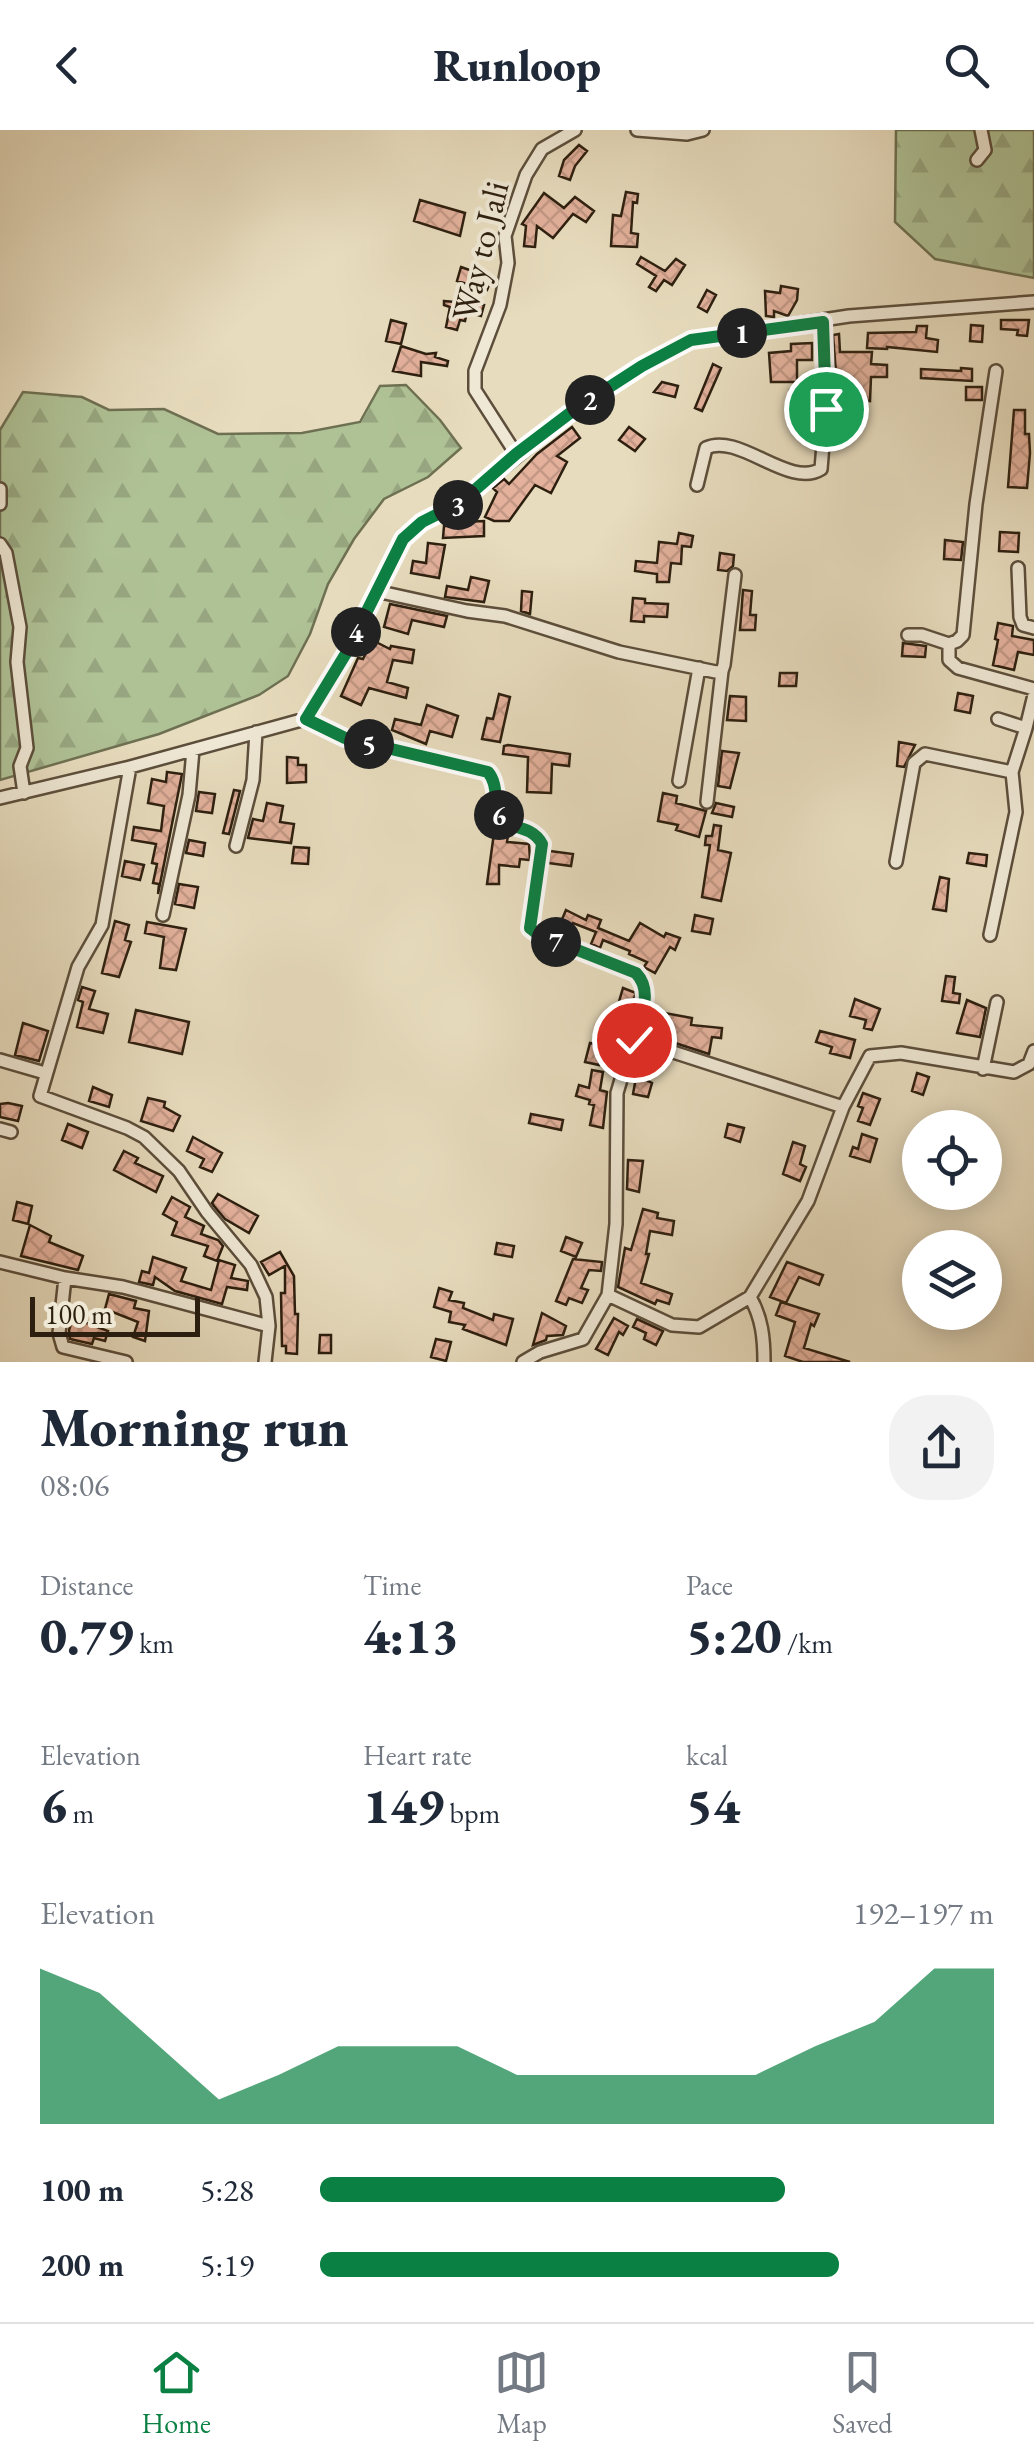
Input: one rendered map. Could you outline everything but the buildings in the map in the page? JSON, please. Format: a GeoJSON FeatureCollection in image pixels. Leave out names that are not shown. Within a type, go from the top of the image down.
{"type":"FeatureCollection","features":[{"type":"Feature","properties":{"kind":"street"},"geometry":{"type":"LineString","coordinates":[[542,149],[551,130]]}},
{"type":"Feature","properties":{"kind":"street","name":"Way to Jali"},"geometry":{"type":"LineString","coordinates":[[516,454],[476,390],[475,371],[500,305],[508,263],[506,236],[526,175],[542,149],[575,130]]}},
{"type":"Feature","properties":{"kind":"street"},"geometry":{"type":"LineString","coordinates":[[637,130],[687,134],[702,130]]}},
{"type":"Feature","properties":{"kind":"street"},"geometry":{"type":"LineString","coordinates":[[977,160],[985,150],[982,130]]}},
{"type":"Feature","properties":{"kind":"street"},"geometry":{"type":"LineString","coordinates":[[306,719],[345,655],[403,539],[422,522],[460,503],[516,454],[591,398],[691,340],[908,310],[1034,302]]}},
{"type":"Feature","properties":{"kind":"street"},"geometry":{"type":"LineString","coordinates":[[697,485],[706,448],[712,444],[804,475],[821,469],[826,409],[823,322]]}},
{"type":"Feature","properties":{"kind":"street"},"geometry":{"type":"LineString","coordinates":[[908,635],[922,635],[949,644],[958,642],[963,635],[976,504],[996,372]]}},
{"type":"Feature","properties":{"kind":"street"},"geometry":{"type":"LineString","coordinates":[[0,490],[0,504]]}},
{"type":"Feature","properties":{"kind":"street"},"geometry":{"type":"LineString","coordinates":[[0,544],[6,553],[20,627],[17,662],[27,748],[20,766],[24,794]]}},
{"type":"Feature","properties":{"kind":"street"},"geometry":{"type":"LineString","coordinates":[[1018,568],[1020,617],[1023,624],[1034,628]]}},
{"type":"Feature","properties":{"kind":"street"},"geometry":{"type":"LineString","coordinates":[[707,802],[735,575]]}},
{"type":"Feature","properties":{"kind":"street"},"geometry":{"type":"LineString","coordinates":[[376,592],[467,612],[505,616],[619,652],[722,670]]}},
{"type":"Feature","properties":{"kind":"street"},"geometry":{"type":"LineString","coordinates":[[949,644],[948,660],[952,666],[1034,692],[1012,772],[1016,812],[990,935]]}},
{"type":"Feature","properties":{"kind":"street"},"geometry":{"type":"LineString","coordinates":[[679,781],[699,668]]}},
{"type":"Feature","properties":{"kind":"street"},"geometry":{"type":"LineString","coordinates":[[0,798],[306,719],[345,738],[488,772],[494,780],[495,805],[504,823],[528,830],[542,844],[530,928],[636,973],[643,980],[647,995],[617,1093],[616,1224],[608,1295],[583,1339],[540,1352],[523,1362]]}},
{"type":"Feature","properties":{"kind":"street"},"geometry":{"type":"LineString","coordinates":[[998,719],[1026,728]]}},
{"type":"Feature","properties":{"kind":"street"},"geometry":{"type":"LineString","coordinates":[[236,846],[253,780],[256,732]]}},
{"type":"Feature","properties":{"kind":"street"},"geometry":{"type":"LineString","coordinates":[[163,916],[189,796],[193,750]]}},
{"type":"Feature","properties":{"kind":"street"},"geometry":{"type":"LineString","coordinates":[[896,862],[914,763],[919,756],[926,754],[1012,772]]}},
{"type":"Feature","properties":{"kind":"street"},"geometry":{"type":"LineString","coordinates":[[130,767],[102,924],[78,967],[39,1092],[43,1099],[144,1137],[179,1171],[251,1265],[266,1297],[269,1326],[265,1362]]}},
{"type":"Feature","properties":{"kind":"street"},"geometry":{"type":"LineString","coordinates":[[982,1069],[996,1002]]}},
{"type":"Feature","properties":{"kind":"street"},"geometry":{"type":"LineString","coordinates":[[634,1040],[843,1107]]}},
{"type":"Feature","properties":{"kind":"street"},"geometry":{"type":"LineString","coordinates":[[608,1295],[672,1325],[699,1327],[750,1297],[808,1201],[843,1107],[870,1056],[901,1053],[1014,1072],[1030,1064],[1034,1051]]}},
{"type":"Feature","properties":{"kind":"street"},"geometry":{"type":"LineString","coordinates":[[0,1060],[45,1074]]}},
{"type":"Feature","properties":{"kind":"street"},"geometry":{"type":"LineString","coordinates":[[0,1262],[123,1287],[269,1326]]}},
{"type":"Feature","properties":{"kind":"street"},"geometry":{"type":"LineString","coordinates":[[65,1278],[62,1347],[126,1362]]}},
{"type":"Feature","properties":{"kind":"street"},"geometry":{"type":"LineString","coordinates":[[750,1297],[764,1336],[764,1362]]}},
{"type":"Feature","properties":{"kind":"green space"},"geometry":{"type":"Polygon","coordinates":[[[896,130],[1034,130],[1034,278],[935,259],[895,222],[896,130]]]}},
{"type":"Feature","properties":{"kind":"green space"},"geometry":{"type":"Polygon","coordinates":[[[406,385],[461,448],[428,477],[384,499],[354,539],[328,584],[310,634],[288,676],[259,695],[159,734],[0,780],[0,430],[23,392],[82,397],[109,410],[164,409],[218,434],[302,433],[360,422],[380,386],[406,385]]]}},
{"type":"Feature","properties":{"kind":"route"},"geometry":{"type":"LineString","coordinates":[[634,1040],[647,995],[643,980],[636,973],[530,928],[542,844],[537,835],[504,823],[499,817],[494,780],[488,772],[345,738],[306,719],[345,655],[403,539],[422,522],[460,503],[574,410],[642,366],[691,340],[823,322],[826,409]]}}]}
